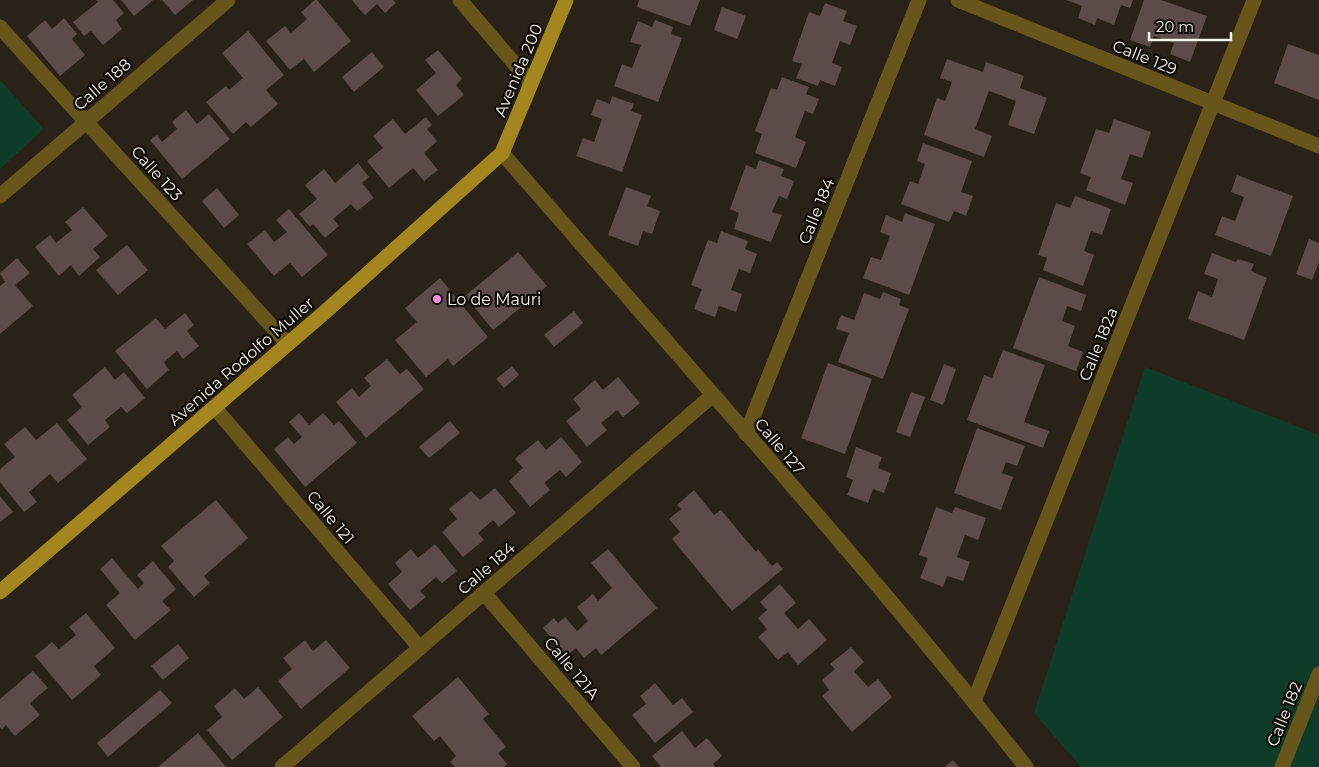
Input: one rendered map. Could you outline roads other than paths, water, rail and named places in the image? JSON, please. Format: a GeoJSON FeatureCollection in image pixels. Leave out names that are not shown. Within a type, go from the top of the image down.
{"type":"FeatureCollection","features":[{"type":"Feature","properties":{"kind":"main road","name":"Avenida 200"},"geometry":{"type":"LineString","coordinates":[[502,153],[566,0]]}},
{"type":"Feature","properties":{"kind":"main road","name":"Avenida Rodolfo Muller"},"geometry":{"type":"LineString","coordinates":[[0,592],[288,344],[502,153]]}},
{"type":"Feature","properties":{"kind":"street","name":"Calle 188"},"geometry":{"type":"LineString","coordinates":[[0,196],[228,0]]}},
{"type":"Feature","properties":{"kind":"street"},"geometry":{"type":"LineString","coordinates":[[460,0],[531,83]]}},
{"type":"Feature","properties":{"kind":"street","name":"Calle 184"},"geometry":{"type":"LineString","coordinates":[[746,434],[919,0]]}},
{"type":"Feature","properties":{"kind":"street","name":"Calle 129"},"geometry":{"type":"LineString","coordinates":[[958,0],[1319,146]]}},
{"type":"Feature","properties":{"kind":"street","name":"Calle 182a"},"geometry":{"type":"LineString","coordinates":[[974,702],[1254,0]]}},
{"type":"Feature","properties":{"kind":"street","name":"Calle 123"},"geometry":{"type":"LineString","coordinates":[[0,27],[288,344]]}},
{"type":"Feature","properties":{"kind":"street","name":"Calle 127"},"geometry":{"type":"LineString","coordinates":[[502,153],[746,434],[974,702],[1026,767]]}},
{"type":"Feature","properties":{"kind":"street","name":"Calle 184"},"geometry":{"type":"LineString","coordinates":[[282,767],[713,396]]}},
{"type":"Feature","properties":{"kind":"street","name":"Calle 121"},"geometry":{"type":"LineString","coordinates":[[214,407],[420,648]]}},
{"type":"Feature","properties":{"kind":"street","name":"Calle 121A"},"geometry":{"type":"LineString","coordinates":[[484,593],[633,767]]}},
{"type":"Feature","properties":{"kind":"street","name":"Calle 182"},"geometry":{"type":"LineString","coordinates":[[1282,767],[1319,674]]}},
{"type":"Feature","properties":{"kind":"place","name":"Lo de Mauri"},"geometry":{"type":"Point","coordinates":[437,299]}}]}
